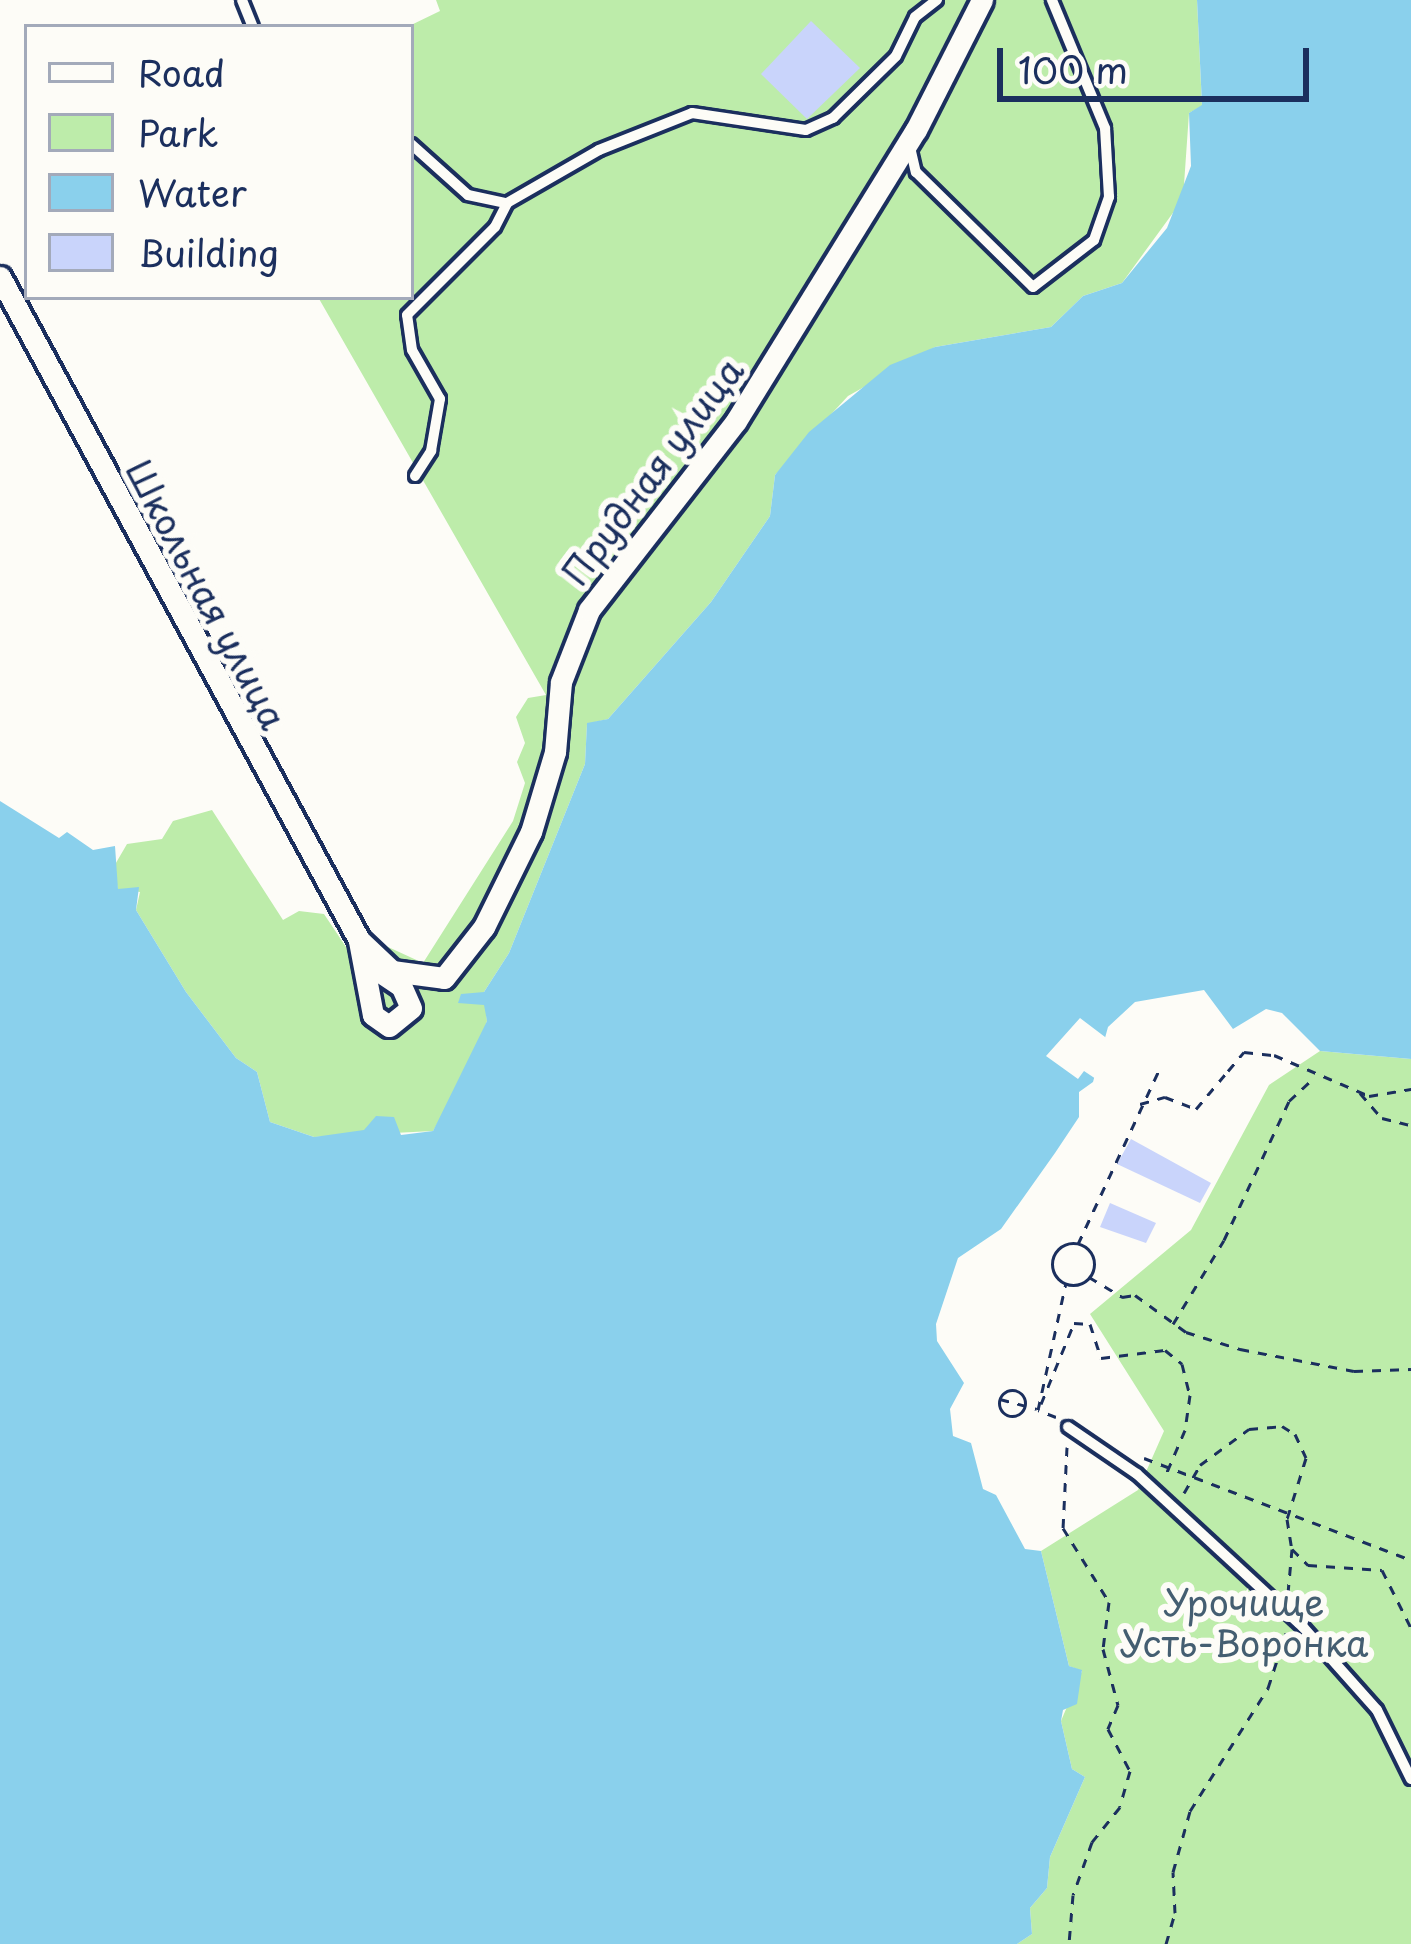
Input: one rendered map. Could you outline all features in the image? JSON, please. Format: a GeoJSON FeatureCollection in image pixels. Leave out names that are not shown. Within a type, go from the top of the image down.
{"type":"FeatureCollection","features":[{"type":"Feature","properties":{"kind":"street","name":"Прудная улица"},"geometry":{"type":"LineString","coordinates":[[359,940],[392,971],[444,978],[484,927],[531,832],[555,752],[561,682],[589,610],[736,421],[910,139],[982,0]]}},
{"type":"Feature","properties":{"kind":"street","name":"Школьная улица"},"geometry":{"type":"LineString","coordinates":[[0,277],[359,940]]}},
{"type":"Feature","properties":{"kind":"lane"},"geometry":{"type":"LineString","coordinates":[[415,476],[428,463],[440,399],[412,350],[407,315],[507,203],[599,150],[692,113],[806,130],[833,118],[937,0]]}},
{"type":"Feature","properties":{"kind":"lane"},"geometry":{"type":"LineString","coordinates":[[910,139],[909,163],[971,218],[1022,280],[1034,287],[1050,280],[1094,240],[1108,196],[1105,128],[1052,0]]}},
{"type":"Feature","properties":{"kind":"lane"},"geometry":{"type":"LineString","coordinates":[[414,147],[468,195],[507,203]]}},
{"type":"Feature","properties":{"kind":"lane"},"geometry":{"type":"LineString","coordinates":[[1068,1427],[1137,1474],[1286,1612],[1377,1710],[1411,1778]]}},
{"type":"Feature","properties":{"kind":"path"},"geometry":{"type":"LineString","coordinates":[[1140,1104],[1166,1096],[1196,1109],[1244,1052],[1274,1055],[1313,1078],[1359,1092],[1411,1089]]}},
{"type":"Feature","properties":{"kind":"path"},"geometry":{"type":"LineString","coordinates":[[1228,1071],[1233,1060]]}},
{"type":"Feature","properties":{"kind":"path"},"geometry":{"type":"LineString","coordinates":[[1078,1244],[1159,1070]]}},
{"type":"Feature","properties":{"kind":"path"},"geometry":{"type":"LineString","coordinates":[[1172,1324],[1224,1240],[1289,1101],[1313,1078]]}},
{"type":"Feature","properties":{"kind":"path"},"geometry":{"type":"LineString","coordinates":[[1359,1092],[1382,1118],[1411,1125]]}},
{"type":"Feature","properties":{"kind":"path"},"geometry":{"type":"LineString","coordinates":[[1078,1244],[1093,1258],[1089,1277]]}},
{"type":"Feature","properties":{"kind":"path"},"geometry":{"type":"LineString","coordinates":[[1040,1407],[1066,1283],[1052,1261],[1059,1249],[1078,1244]]}},
{"type":"Feature","properties":{"kind":"path"},"geometry":{"type":"LineString","coordinates":[[1066,1283],[1089,1277],[1121,1297],[1135,1295],[1172,1324],[1240,1349],[1354,1371],[1411,1370]]}},
{"type":"Feature","properties":{"kind":"path"},"geometry":{"type":"LineString","coordinates":[[1040,1407],[1074,1322],[1090,1324],[1101,1358],[1165,1349],[1182,1364],[1190,1395],[1164,1487]]}},
{"type":"Feature","properties":{"kind":"path"},"geometry":{"type":"LineString","coordinates":[[1000,1399],[1014,1390],[1024,1406]]}},
{"type":"Feature","properties":{"kind":"path"},"geometry":{"type":"LineString","coordinates":[[1000,1399],[1008,1415],[1024,1406]]}},
{"type":"Feature","properties":{"kind":"path"},"geometry":{"type":"LineString","coordinates":[[1000,1399],[1040,1407],[1068,1427],[1063,1528],[1109,1602],[1103,1649],[1118,1706],[1108,1729],[1130,1771],[1073,1895],[1069,1944]]}},
{"type":"Feature","properties":{"kind":"path"},"geometry":{"type":"LineString","coordinates":[[1166,1944],[1175,1913],[1172,1872],[1190,1811],[1268,1688],[1286,1643],[1292,1549],[1287,1519],[1306,1458],[1282,1426],[1250,1429],[1191,1479],[1184,1493],[1168,1495]]}},
{"type":"Feature","properties":{"kind":"path"},"geometry":{"type":"LineString","coordinates":[[1128,1451],[1287,1519],[1411,1560]]}},
{"type":"Feature","properties":{"kind":"path"},"geometry":{"type":"LineString","coordinates":[[1292,1549],[1308,1565],[1382,1570],[1411,1628]]}},
{"type":"Feature","properties":{"kind":"green space"},"geometry":{"type":"Polygon","coordinates":[[[436,0],[1197,0],[1202,106],[1189,113],[1183,199],[1122,283],[1083,296],[1051,327],[935,347],[848,396],[775,475],[770,516],[711,602],[608,719],[587,724],[585,764],[509,953],[484,992],[487,1021],[474,1060],[433,1131],[314,1137],[270,1122],[257,1072],[236,1058],[186,992],[136,910],[140,892],[118,889],[113,868],[127,844],[162,839],[173,821],[212,810],[283,920],[299,911],[324,914],[348,950],[386,946],[423,963],[513,821],[525,783],[517,762],[525,743],[516,717],[528,698],[546,695],[320,300],[414,300],[413,24],[440,11],[436,0]]]}},
{"type":"Feature","properties":{"kind":"green space","name":"Урочище Усть-Воронка"},"geometry":{"type":"Polygon","coordinates":[[[1320,1051],[1411,1059],[1411,1944],[1017,1944],[1032,1934],[1030,1908],[1047,1888],[1050,1857],[1085,1777],[1072,1769],[1061,1721],[1082,1671],[1069,1666],[1041,1551],[1138,1490],[1164,1431],[1090,1314],[1191,1230],[1269,1085],[1320,1051]]]}},
{"type":"Feature","properties":{"kind":"water"},"geometry":{"type":"Polygon","coordinates":[[[1197,0],[1411,0],[1411,1059],[1320,1051],[1282,1013],[1266,1009],[1233,1029],[1204,990],[1135,1002],[1108,1027],[1093,1082],[1079,1092],[1079,1117],[1055,1153],[1001,1229],[958,1258],[936,1324],[937,1341],[964,1383],[950,1409],[953,1436],[971,1443],[983,1489],[996,1495],[1025,1549],[1041,1551],[1069,1666],[1082,1670],[1077,1704],[1063,1710],[1061,1721],[1072,1769],[1085,1777],[1050,1857],[1047,1888],[1030,1908],[1032,1934],[1017,1944],[0,1944],[0,801],[59,838],[67,832],[93,850],[115,846],[118,889],[139,887],[136,910],[186,992],[236,1058],[257,1072],[270,1122],[314,1137],[364,1130],[376,1116],[394,1117],[401,1135],[433,1131],[487,1021],[484,1005],[458,1003],[461,994],[484,992],[509,953],[585,764],[587,723],[608,719],[711,602],[770,516],[775,475],[809,432],[890,365],[935,347],[1051,327],[1083,296],[1122,283],[1167,228],[1191,166],[1189,113],[1202,105],[1197,0]]]}},
{"type":"Feature","properties":{"kind":"pier"},"geometry":{"type":"Polygon","coordinates":[[[1080,1018],[1109,1040],[1099,1081],[1084,1071],[1078,1079],[1046,1056],[1080,1018]]]}},
{"type":"Feature","properties":{"kind":"building"},"geometry":{"type":"Polygon","coordinates":[[[811,21],[860,68],[807,119],[761,74],[811,21]]]}},
{"type":"Feature","properties":{"kind":"building"},"geometry":{"type":"Polygon","coordinates":[[[1131,1139],[1211,1183],[1200,1203],[1117,1164],[1131,1139]]]}},
{"type":"Feature","properties":{"kind":"building"},"geometry":{"type":"Polygon","coordinates":[[[1110,1203],[1156,1223],[1146,1243],[1100,1227],[1110,1203]]]}}]}
